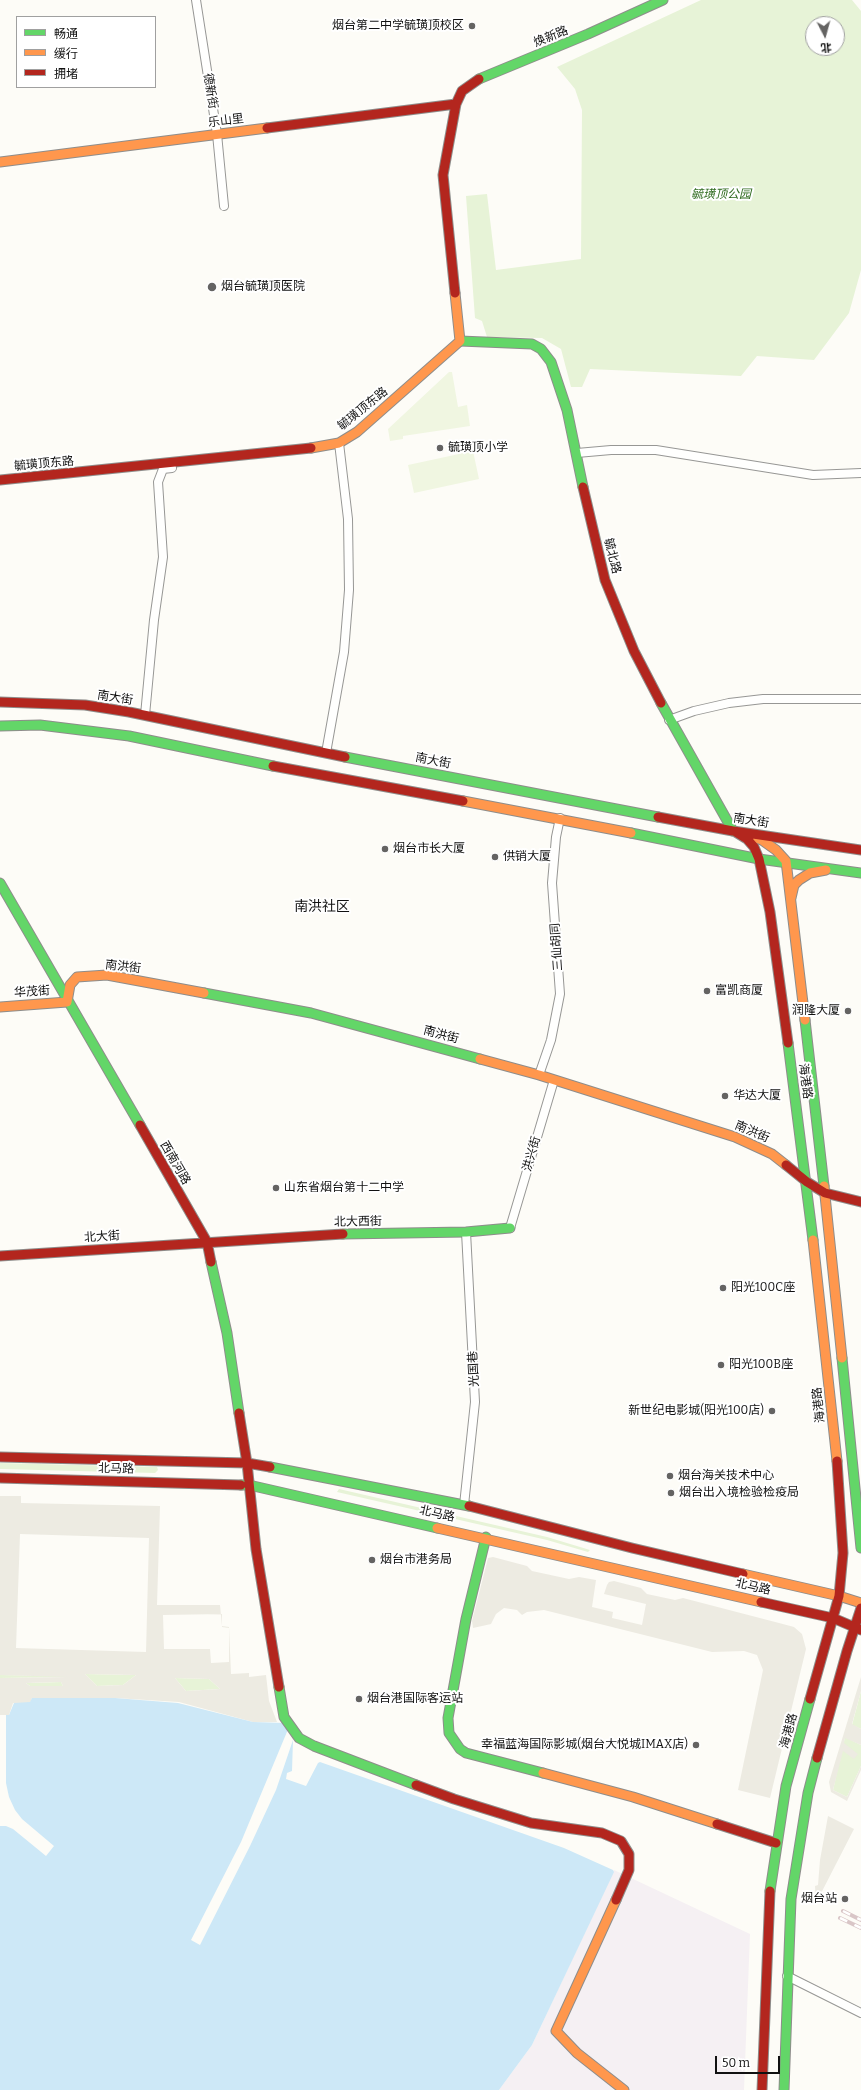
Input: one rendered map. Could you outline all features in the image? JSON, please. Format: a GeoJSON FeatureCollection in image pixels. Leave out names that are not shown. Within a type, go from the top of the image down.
{"type":"FeatureCollection","features":[{"type":"Feature","properties":{"kind":"main road","name":"焕新路"},"geometry":{"type":"LineString","coordinates":[[456,104],[462,92],[479,79],[588,34],[662,0]]}},
{"type":"Feature","properties":{"kind":"main road","name":"乐山里"},"geometry":{"type":"LineString","coordinates":[[0,162],[456,104]]}},
{"type":"Feature","properties":{"kind":"main road"},"geometry":{"type":"LineString","coordinates":[[456,104],[443,182],[460,341]]}},
{"type":"Feature","properties":{"kind":"main road","name":"毓璜顶东路"},"geometry":{"type":"LineString","coordinates":[[0,480],[243,456],[304,449],[339,443],[357,432],[460,341]]}},
{"type":"Feature","properties":{"kind":"main road","name":"毓北路"},"geometry":{"type":"LineString","coordinates":[[460,341],[532,344],[541,349],[551,362],[557,377],[577,453],[586,504],[605,580],[634,651],[669,720],[733,831]]}},
{"type":"Feature","properties":{"kind":"main road","name":"南大街"},"geometry":{"type":"LineString","coordinates":[[0,702],[85,705],[145,715],[326,753],[733,831],[861,850]]}},
{"type":"Feature","properties":{"kind":"main road"},"geometry":{"type":"LineString","coordinates":[[0,726],[40,725],[129,736],[302,772],[560,818],[759,859],[786,861],[861,873]]}},
{"type":"Feature","properties":{"kind":"main road"},"geometry":{"type":"LineString","coordinates":[[733,831],[762,840],[776,850],[786,861]]}},
{"type":"Feature","properties":{"kind":"main road","name":"海港路"},"geometry":{"type":"LineString","coordinates":[[733,831],[747,839],[754,847],[759,859],[771,920],[807,1182],[840,1497],[843,1553],[839,1596],[786,1786],[776,1843],[769,1897],[762,2090]]}},
{"type":"Feature","properties":{"kind":"main road","name":"海港路"},"geometry":{"type":"LineString","coordinates":[[786,861],[825,1193],[861,1548]]}},
{"type":"Feature","properties":{"kind":"main road"},"geometry":{"type":"LineString","coordinates":[[790,901],[794,885],[798,880],[810,873],[833,869]]}},
{"type":"Feature","properties":{"kind":"main road","name":"西南河路"},"geometry":{"type":"LineString","coordinates":[[0,885],[206,1242],[227,1333],[247,1463],[256,1549],[281,1707],[284,1717],[300,1738],[370,1767],[461,1801],[531,1823],[614,1837],[621,1841],[627,1849],[630,1861],[623,1886],[556,2032],[577,2053],[624,2090]]}},
{"type":"Feature","properties":{"kind":"main road","name":"南洪街"},"geometry":{"type":"LineString","coordinates":[[67,1002],[70,985],[77,977],[107,975],[311,1012],[539,1075],[735,1137],[772,1154],[807,1182],[825,1193],[861,1202]]}},
{"type":"Feature","properties":{"kind":"main road","name":"华茂街"},"geometry":{"type":"LineString","coordinates":[[0,1007],[67,1002]]}},
{"type":"Feature","properties":{"kind":"main road","name":"北大西街"},"geometry":{"type":"LineString","coordinates":[[206,1242],[317,1235],[466,1232],[510,1228]]}},
{"type":"Feature","properties":{"kind":"main road","name":"北大街"},"geometry":{"type":"LineString","coordinates":[[0,1256],[206,1242]]}},
{"type":"Feature","properties":{"kind":"main road","name":"北马路"},"geometry":{"type":"LineString","coordinates":[[0,1457],[247,1463],[464,1505],[632,1548],[839,1596],[861,1603]]}},
{"type":"Feature","properties":{"kind":"main road","name":"北马路"},"geometry":{"type":"LineString","coordinates":[[0,1478],[249,1484],[486,1537],[833,1618],[858,1628]]}},
{"type":"Feature","properties":{"kind":"main road"},"geometry":{"type":"LineString","coordinates":[[486,1537],[466,1619],[448,1718],[449,1733],[460,1749],[466,1753],[633,1797],[776,1843]]}},
{"type":"Feature","properties":{"kind":"main road"},"geometry":{"type":"LineString","coordinates":[[784,2090],[787,1976],[793,1879],[804,1813],[847,1651],[858,1628],[861,1608]]}},
{"type":"Feature","properties":{"kind":"street","name":"德新街"},"geometry":{"type":"LineString","coordinates":[[196,0],[217,134],[224,206]]}},
{"type":"Feature","properties":{"kind":"street"},"geometry":{"type":"LineString","coordinates":[[326,753],[344,652],[349,590],[348,519],[339,443]]}},
{"type":"Feature","properties":{"kind":"street"},"geometry":{"type":"LineString","coordinates":[[577,453],[612,450],[656,450],[813,475],[861,473]]}},
{"type":"Feature","properties":{"kind":"street"},"geometry":{"type":"LineString","coordinates":[[145,715],[154,620],[163,556],[158,482],[160,473],[163,469],[222,464],[234,461],[243,456]]}},
{"type":"Feature","properties":{"kind":"street"},"geometry":{"type":"LineString","coordinates":[[669,720],[722,705],[763,699],[861,699]]}},
{"type":"Feature","properties":{"kind":"street","name":"三仙胡同"},"geometry":{"type":"LineString","coordinates":[[539,1075],[551,1040],[560,994],[552,883],[556,837],[560,818]]}},
{"type":"Feature","properties":{"kind":"street","name":"洪兴街"},"geometry":{"type":"LineString","coordinates":[[510,1228],[554,1080]]}},
{"type":"Feature","properties":{"kind":"street","name":"光国巷"},"geometry":{"type":"LineString","coordinates":[[464,1505],[475,1402],[466,1232]]}},
{"type":"Feature","properties":{"kind":"street"},"geometry":{"type":"LineString","coordinates":[[787,1976],[861,2013]]}},
{"type":"Feature","properties":{"kind":"shaded area"},"geometry":{"type":"Polygon","coordinates":[[[0,1496],[21,1496],[21,1503],[160,1506],[157,1605],[220,1605],[221,1614],[163,1615],[164,1649],[210,1649],[211,1663],[229,1662],[229,1628],[222,1626],[229,1627],[231,1674],[249,1673],[249,1677],[266,1675],[269,1701],[277,1722],[253,1722],[179,1702],[115,1698],[32,1698],[30,1703],[13,1703],[9,1715],[0,1715],[0,1678],[68,1677],[0,1675],[0,1496]],[[20,1534],[16,1648],[146,1652],[149,1538],[20,1534]],[[85,1674],[97,1686],[123,1685],[136,1675],[85,1674]],[[175,1678],[186,1691],[220,1689],[209,1679],[175,1678]],[[61,1682],[26,1683],[30,1686],[63,1686],[61,1682]]]}},
{"type":"Feature","properties":{"kind":"shaded area"},"geometry":{"type":"Polygon","coordinates":[[[493,1557],[527,1566],[532,1571],[569,1579],[579,1577],[596,1580],[592,1607],[613,1612],[612,1618],[642,1625],[646,1604],[604,1594],[609,1582],[614,1581],[641,1588],[647,1594],[675,1600],[683,1598],[794,1627],[802,1634],[806,1649],[770,1798],[738,1790],[763,1670],[757,1655],[744,1651],[712,1652],[544,1610],[527,1612],[522,1615],[517,1610],[504,1608],[496,1614],[491,1624],[473,1628],[472,1621],[488,1558],[493,1557]]]}},
{"type":"Feature","properties":{"kind":"shaded area"},"geometry":{"type":"Polygon","coordinates":[[[861,1677],[861,1691],[852,1724],[861,1729],[861,1745],[845,1738],[844,1743],[858,1754],[854,1759],[843,1751],[833,1790],[847,1797],[861,1766],[861,1770],[847,1801],[831,1792],[829,1782],[861,1677]]]}},
{"type":"Feature","properties":{"kind":"shaded area"},"geometry":{"type":"Polygon","coordinates":[[[828,1816],[854,1829],[816,1903],[815,1886],[818,1885],[820,1860],[828,1816]]]}},
{"type":"Feature","properties":{"kind":"shaded area"},"geometry":{"type":"Polygon","coordinates":[[[614,1870],[750,1934],[744,2090],[499,2090],[532,2045],[614,1870]]]}},
{"type":"Feature","properties":{"kind":"green space","name":"毓璜顶公园"},"geometry":{"type":"Polygon","coordinates":[[[701,0],[852,0],[861,11],[861,270],[849,313],[814,360],[757,356],[741,376],[590,369],[582,387],[571,387],[561,349],[542,338],[487,337],[482,321],[475,318],[466,196],[487,194],[496,270],[581,259],[582,110],[575,89],[557,67],[701,0]]]}},
{"type":"Feature","properties":{"kind":"green space"},"geometry":{"type":"Polygon","coordinates":[[[449,372],[452,372],[458,407],[467,405],[470,426],[403,436],[403,439],[390,441],[388,429],[449,372]]]}},
{"type":"Feature","properties":{"kind":"green space"},"geometry":{"type":"Polygon","coordinates":[[[473,451],[479,479],[414,493],[408,465],[473,451]]]}},
{"type":"Feature","properties":{"kind":"green space"},"geometry":{"type":"Polygon","coordinates":[[[0,1463],[157,1467],[158,1470],[155,1473],[0,1469],[0,1463]]]}},
{"type":"Feature","properties":{"kind":"green space"},"geometry":{"type":"Polygon","coordinates":[[[339,1489],[547,1537],[590,1550],[588,1552],[547,1540],[337,1492],[339,1489]]]}},
{"type":"Feature","properties":{"kind":"green space"},"geometry":{"type":"Polygon","coordinates":[[[85,1674],[136,1675],[123,1685],[97,1686],[85,1674]]]}},
{"type":"Feature","properties":{"kind":"green space"},"geometry":{"type":"Polygon","coordinates":[[[0,1675],[68,1676],[68,1677],[0,1678],[0,1675]]]}},
{"type":"Feature","properties":{"kind":"green space"},"geometry":{"type":"Polygon","coordinates":[[[175,1678],[209,1679],[220,1689],[186,1691],[175,1678]]]}},
{"type":"Feature","properties":{"kind":"green space"},"geometry":{"type":"Polygon","coordinates":[[[61,1682],[63,1686],[30,1686],[26,1683],[61,1682]]]}},
{"type":"Feature","properties":{"kind":"green space"},"geometry":{"type":"Polygon","coordinates":[[[861,1691],[861,1729],[852,1725],[861,1691]]]}},
{"type":"Feature","properties":{"kind":"green space"},"geometry":{"type":"Polygon","coordinates":[[[845,1737],[861,1745],[861,1766],[847,1797],[833,1790],[845,1737]]]}},
{"type":"Feature","properties":{"kind":"water"},"geometry":{"type":"Polygon","coordinates":[[[32,1698],[115,1698],[178,1703],[253,1722],[285,1723],[293,1740],[292,1771],[287,1773],[286,1779],[306,1786],[318,1763],[320,1762],[564,1848],[613,1870],[614,1872],[532,2045],[499,2090],[0,2090],[0,1715],[9,1715],[14,1703],[30,1702],[32,1698]]]}},
{"type":"Feature","properties":{"kind":"pier"},"geometry":{"type":"Polygon","coordinates":[[[0,1715],[6,1715],[6,1783],[9,1797],[15,1810],[22,1819],[54,1846],[46,1856],[13,1829],[6,1826],[0,1826],[0,1715]]]}},
{"type":"Feature","properties":{"kind":"pier"},"geometry":{"type":"Polygon","coordinates":[[[289,1727],[293,1740],[276,1790],[250,1846],[200,1945],[191,1940],[241,1842],[289,1727]]]}},
{"type":"Feature","properties":{"kind":"railway"},"geometry":{"type":"LineString","coordinates":[[843,1911],[861,1920]]}},
{"type":"Feature","properties":{"kind":"railway"},"geometry":{"type":"LineString","coordinates":[[840,1918],[861,1928]]}},
{"type":"Feature","properties":{"kind":"traffic: fast"},"geometry":{"type":"LineString","coordinates":[[479,79],[588,34],[663,0]]}},
{"type":"Feature","properties":{"kind":"traffic: fast"},"geometry":{"type":"LineString","coordinates":[[460,341],[532,344],[541,349],[551,362],[567,410],[583,487]]}},
{"type":"Feature","properties":{"kind":"traffic: fast"},"geometry":{"type":"LineString","coordinates":[[661,703],[733,831]]}},
{"type":"Feature","properties":{"kind":"traffic: fast"},"geometry":{"type":"LineString","coordinates":[[0,726],[40,725],[129,736],[273,766]]}},
{"type":"Feature","properties":{"kind":"traffic: fast"},"geometry":{"type":"LineString","coordinates":[[345,757],[658,817]]}},
{"type":"Feature","properties":{"kind":"traffic: fast"},"geometry":{"type":"LineString","coordinates":[[631,833],[759,859],[861,873]]}},
{"type":"Feature","properties":{"kind":"traffic: fast"},"geometry":{"type":"LineString","coordinates":[[0,883],[140,1125]]}},
{"type":"Feature","properties":{"kind":"traffic: fast"},"geometry":{"type":"LineString","coordinates":[[204,993],[311,1013],[480,1059]]}},
{"type":"Feature","properties":{"kind":"traffic: fast"},"geometry":{"type":"LineString","coordinates":[[805,1020],[824,1186]]}},
{"type":"Feature","properties":{"kind":"traffic: fast"},"geometry":{"type":"LineString","coordinates":[[788,1043],[813,1240]]}},
{"type":"Feature","properties":{"kind":"traffic: fast"},"geometry":{"type":"LineString","coordinates":[[343,1234],[466,1232],[510,1228]]}},
{"type":"Feature","properties":{"kind":"traffic: fast"},"geometry":{"type":"LineString","coordinates":[[211,1262],[227,1333],[239,1413]]}},
{"type":"Feature","properties":{"kind":"traffic: fast"},"geometry":{"type":"LineString","coordinates":[[842,1358],[861,1548]]}},
{"type":"Feature","properties":{"kind":"traffic: fast"},"geometry":{"type":"LineString","coordinates":[[270,1467],[469,1506]]}},
{"type":"Feature","properties":{"kind":"traffic: fast"},"geometry":{"type":"LineString","coordinates":[[241,1485],[249,1485],[437,1528]]}},
{"type":"Feature","properties":{"kind":"traffic: fast"},"geometry":{"type":"LineString","coordinates":[[486,1537],[466,1619],[448,1718],[449,1733],[460,1749],[466,1753],[543,1773]]}},
{"type":"Feature","properties":{"kind":"traffic: fast"},"geometry":{"type":"LineString","coordinates":[[279,1687],[284,1717],[299,1738],[314,1746],[416,1785]]}},
{"type":"Feature","properties":{"kind":"traffic: fast"},"geometry":{"type":"LineString","coordinates":[[770,1891],[786,1786],[810,1699]]}},
{"type":"Feature","properties":{"kind":"traffic: fast"},"geometry":{"type":"LineString","coordinates":[[784,2090],[791,1899],[808,1793],[817,1758]]}},
{"type":"Feature","properties":{"kind":"traffic: slow"},"geometry":{"type":"LineString","coordinates":[[0,162],[267,128]]}},
{"type":"Feature","properties":{"kind":"traffic: slow"},"geometry":{"type":"LineString","coordinates":[[311,448],[339,443],[357,432],[460,341],[455,293]]}},
{"type":"Feature","properties":{"kind":"traffic: slow"},"geometry":{"type":"LineString","coordinates":[[463,801],[631,833]]}},
{"type":"Feature","properties":{"kind":"traffic: slow"},"geometry":{"type":"LineString","coordinates":[[750,836],[762,840],[776,850],[786,861],[805,1020]]}},
{"type":"Feature","properties":{"kind":"traffic: slow"},"geometry":{"type":"LineString","coordinates":[[791,898],[794,885],[799,880],[810,873],[826,870]]}},
{"type":"Feature","properties":{"kind":"traffic: slow"},"geometry":{"type":"LineString","coordinates":[[67,1002],[70,985],[77,977],[107,975],[204,993]]}},
{"type":"Feature","properties":{"kind":"traffic: slow"},"geometry":{"type":"LineString","coordinates":[[0,1007],[67,1002]]}},
{"type":"Feature","properties":{"kind":"traffic: slow"},"geometry":{"type":"LineString","coordinates":[[480,1059],[539,1075],[735,1137],[772,1154],[786,1165]]}},
{"type":"Feature","properties":{"kind":"traffic: slow"},"geometry":{"type":"LineString","coordinates":[[824,1186],[842,1358]]}},
{"type":"Feature","properties":{"kind":"traffic: slow"},"geometry":{"type":"LineString","coordinates":[[813,1240],[837,1461]]}},
{"type":"Feature","properties":{"kind":"traffic: slow"},"geometry":{"type":"LineString","coordinates":[[437,1528],[761,1602]]}},
{"type":"Feature","properties":{"kind":"traffic: slow"},"geometry":{"type":"LineString","coordinates":[[743,1574],[839,1596],[861,1603]]}},
{"type":"Feature","properties":{"kind":"traffic: slow"},"geometry":{"type":"LineString","coordinates":[[543,1773],[633,1797],[717,1824]]}},
{"type":"Feature","properties":{"kind":"traffic: slow"},"geometry":{"type":"LineString","coordinates":[[616,1900],[556,2031],[577,2053],[624,2090]]}},
{"type":"Feature","properties":{"kind":"traffic: jam"},"geometry":{"type":"LineString","coordinates":[[455,293],[443,175],[456,104],[462,91],[479,79]]}},
{"type":"Feature","properties":{"kind":"traffic: jam"},"geometry":{"type":"LineString","coordinates":[[267,128],[456,104]]}},
{"type":"Feature","properties":{"kind":"traffic: jam"},"geometry":{"type":"LineString","coordinates":[[0,480],[311,448]]}},
{"type":"Feature","properties":{"kind":"traffic: jam"},"geometry":{"type":"LineString","coordinates":[[583,487],[605,580],[634,651],[661,703]]}},
{"type":"Feature","properties":{"kind":"traffic: jam"},"geometry":{"type":"LineString","coordinates":[[0,702],[85,705],[129,712],[345,757]]}},
{"type":"Feature","properties":{"kind":"traffic: jam"},"geometry":{"type":"LineString","coordinates":[[273,766],[463,801]]}},
{"type":"Feature","properties":{"kind":"traffic: jam"},"geometry":{"type":"LineString","coordinates":[[658,817],[733,831],[861,850]]}},
{"type":"Feature","properties":{"kind":"traffic: jam"},"geometry":{"type":"LineString","coordinates":[[734,831],[747,839],[754,847],[759,859],[770,912],[788,1043]]}},
{"type":"Feature","properties":{"kind":"traffic: jam"},"geometry":{"type":"LineString","coordinates":[[140,1125],[207,1242],[211,1262]]}},
{"type":"Feature","properties":{"kind":"traffic: jam"},"geometry":{"type":"LineString","coordinates":[[786,1165],[807,1182],[825,1193],[861,1202]]}},
{"type":"Feature","properties":{"kind":"traffic: jam"},"geometry":{"type":"LineString","coordinates":[[0,1256],[343,1234]]}},
{"type":"Feature","properties":{"kind":"traffic: jam"},"geometry":{"type":"LineString","coordinates":[[239,1413],[247,1463],[256,1549],[279,1687]]}},
{"type":"Feature","properties":{"kind":"traffic: jam"},"geometry":{"type":"LineString","coordinates":[[0,1457],[247,1463],[270,1467]]}},
{"type":"Feature","properties":{"kind":"traffic: jam"},"geometry":{"type":"LineString","coordinates":[[810,1699],[839,1596],[843,1553],[837,1461]]}},
{"type":"Feature","properties":{"kind":"traffic: jam"},"geometry":{"type":"LineString","coordinates":[[0,1478],[241,1485]]}},
{"type":"Feature","properties":{"kind":"traffic: jam"},"geometry":{"type":"LineString","coordinates":[[469,1506],[632,1548],[743,1574]]}},
{"type":"Feature","properties":{"kind":"traffic: jam"},"geometry":{"type":"LineString","coordinates":[[761,1602],[833,1618],[861,1630]]}},
{"type":"Feature","properties":{"kind":"traffic: jam"},"geometry":{"type":"LineString","coordinates":[[817,1758],[847,1651],[861,1608]]}},
{"type":"Feature","properties":{"kind":"traffic: jam"},"geometry":{"type":"LineString","coordinates":[[416,1785],[454,1799],[531,1823],[602,1833],[621,1841],[629,1854],[629,1870],[616,1900]]}},
{"type":"Feature","properties":{"kind":"traffic: jam"},"geometry":{"type":"LineString","coordinates":[[717,1824],[776,1843]]}},
{"type":"Feature","properties":{"kind":"traffic: jam"},"geometry":{"type":"LineString","coordinates":[[762,2090],[770,1891]]}},
{"type":"Feature","properties":{"kind":"place","name":"烟台第二中学毓璜顶校区"},"geometry":{"type":"Point","coordinates":[472,26]}},
{"type":"Feature","properties":{"kind":"place","name":"烟台毓璜顶医院"},"geometry":{"type":"Point","coordinates":[212,287]}},
{"type":"Feature","properties":{"kind":"place","name":"毓璜顶小学"},"geometry":{"type":"Point","coordinates":[440,448]}},
{"type":"Feature","properties":{"kind":"place","name":"烟台市长大厦"},"geometry":{"type":"Point","coordinates":[385,849]}},
{"type":"Feature","properties":{"kind":"place","name":"供销大厦"},"geometry":{"type":"Point","coordinates":[495,857]}},
{"type":"Feature","properties":{"kind":"place","name":"富凯商厦"},"geometry":{"type":"Point","coordinates":[707,991]}},
{"type":"Feature","properties":{"kind":"place","name":"润隆大厦"},"geometry":{"type":"Point","coordinates":[848,1011]}},
{"type":"Feature","properties":{"kind":"place","name":"华达大厦"},"geometry":{"type":"Point","coordinates":[725,1096]}},
{"type":"Feature","properties":{"kind":"place","name":"山东省烟台第十二中学"},"geometry":{"type":"Point","coordinates":[276,1188]}},
{"type":"Feature","properties":{"kind":"place","name":"阳光100C座"},"geometry":{"type":"Point","coordinates":[723,1288]}},
{"type":"Feature","properties":{"kind":"place","name":"阳光100B座"},"geometry":{"type":"Point","coordinates":[721,1365]}},
{"type":"Feature","properties":{"kind":"place","name":"新世纪电影城(阳光100店)"},"geometry":{"type":"Point","coordinates":[772,1411]}},
{"type":"Feature","properties":{"kind":"place","name":"烟台海关技术中心"},"geometry":{"type":"Point","coordinates":[670,1476]}},
{"type":"Feature","properties":{"kind":"place","name":"烟台出入境检验检疫局"},"geometry":{"type":"Point","coordinates":[671,1493]}},
{"type":"Feature","properties":{"kind":"place","name":"烟台市港务局"},"geometry":{"type":"Point","coordinates":[372,1560]}},
{"type":"Feature","properties":{"kind":"place","name":"烟台港国际客运站"},"geometry":{"type":"Point","coordinates":[359,1699]}},
{"type":"Feature","properties":{"kind":"place","name":"幸福蓝海国际影城(烟台大悦城IMAX店)"},"geometry":{"type":"Point","coordinates":[696,1745]}},
{"type":"Feature","properties":{"kind":"place","name":"烟台站"},"geometry":{"type":"Point","coordinates":[845,1899]}},
{"type":"Feature","properties":{"kind":"district","name":"南洪社区"},"geometry":{"type":"Point","coordinates":[322,907]}}]}
